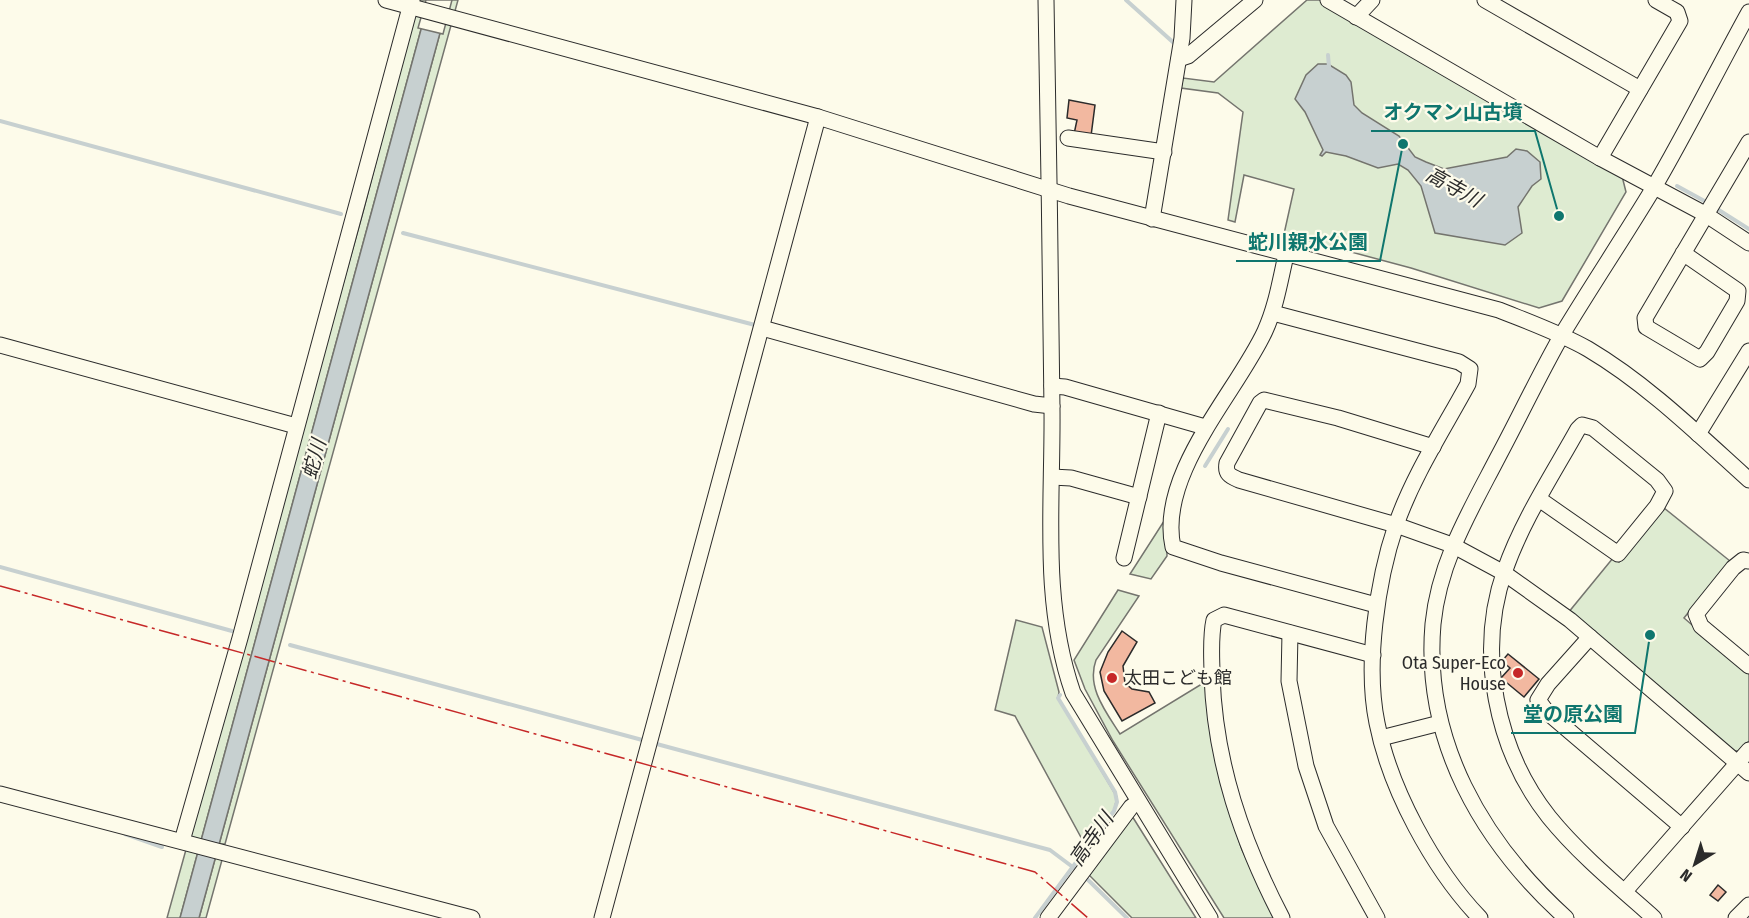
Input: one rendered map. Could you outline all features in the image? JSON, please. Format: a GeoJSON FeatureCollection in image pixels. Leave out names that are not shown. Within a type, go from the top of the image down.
{"type":"FeatureCollection","features":[{"type":"Feature","properties":{"kind":"street"},"geometry":{"type":"LineString","coordinates":[[386,0],[412,5],[455,19],[818,117],[1049,190],[1152,219],[1468,300],[1562,335],[1620,371],[1698,434],[1749,480]]}},
{"type":"Feature","properties":{"kind":"street"},"geometry":{"type":"LineString","coordinates":[[1046,0],[1052,386],[1050,565],[1055,625],[1063,663],[1073,693],[1210,918]]}},
{"type":"Feature","properties":{"kind":"street"},"geometry":{"type":"LineString","coordinates":[[1152,219],[1179,59],[1184,0]]}},
{"type":"Feature","properties":{"kind":"street"},"geometry":{"type":"LineString","coordinates":[[1179,59],[1188,56],[1255,0]]}},
{"type":"Feature","properties":{"kind":"street"},"geometry":{"type":"LineString","coordinates":[[1328,0],[1600,158],[1705,214],[1749,243]]}},
{"type":"Feature","properties":{"kind":"street"},"geometry":{"type":"LineString","coordinates":[[1356,17],[1372,0]]}},
{"type":"Feature","properties":{"kind":"street"},"geometry":{"type":"LineString","coordinates":[[1485,0],[1640,88]]}},
{"type":"Feature","properties":{"kind":"street"},"geometry":{"type":"LineString","coordinates":[[1600,158],[1680,21],[1677,12],[1656,0]]}},
{"type":"Feature","properties":{"kind":"street"},"geometry":{"type":"LineString","coordinates":[[184,842],[412,5]]}},
{"type":"Feature","properties":{"kind":"street"},"geometry":{"type":"LineString","coordinates":[[1566,918],[1536,890],[1504,854],[1462,782],[1440,723],[1434,676],[1433,623],[1440,583],[1452,545],[1562,335],[1654,188],[1749,12]]}},
{"type":"Feature","properties":{"kind":"street"},"geometry":{"type":"LineString","coordinates":[[602,918],[818,117]]}},
{"type":"Feature","properties":{"kind":"street"},"geometry":{"type":"LineString","coordinates":[[1068,138],[1164,152]]}},
{"type":"Feature","properties":{"kind":"street"},"geometry":{"type":"LineString","coordinates":[[1683,253],[1738,291],[1737,302],[1707,352],[1700,359],[1646,327],[1644,323],[1683,253],[1705,214],[1749,142]]}},
{"type":"Feature","properties":{"kind":"street"},"geometry":{"type":"LineString","coordinates":[[1286,255],[1273,313],[1254,353],[1205,427],[1188,461],[1174,504],[1173,547],[1221,563],[1376,605]]}},
{"type":"Feature","properties":{"kind":"street"},"geometry":{"type":"LineString","coordinates":[[1273,313],[1467,365],[1471,376],[1433,447],[1396,525],[1376,605],[1373,655],[1376,712],[1381,738],[1396,784],[1426,844],[1451,882],[1480,918]]}},
{"type":"Feature","properties":{"kind":"street"},"geometry":{"type":"LineString","coordinates":[[762,328],[1034,404],[1052,406]]}},
{"type":"Feature","properties":{"kind":"street"},"geometry":{"type":"LineString","coordinates":[[0,345],[296,426]]}},
{"type":"Feature","properties":{"kind":"street"},"geometry":{"type":"LineString","coordinates":[[1698,434],[1749,351]]}},
{"type":"Feature","properties":{"kind":"street"},"geometry":{"type":"LineString","coordinates":[[1052,386],[1065,387],[1205,427]]}},
{"type":"Feature","properties":{"kind":"street"},"geometry":{"type":"LineString","coordinates":[[1433,447],[1348,421],[1264,400],[1260,403],[1227,463],[1226,470],[1229,476],[1239,480],[1396,525],[1452,545],[1504,573],[1590,637],[1744,768]]}},
{"type":"Feature","properties":{"kind":"street"},"geometry":{"type":"LineString","coordinates":[[1125,558],[1159,413]]}},
{"type":"Feature","properties":{"kind":"street"},"geometry":{"type":"LineString","coordinates":[[1539,499],[1618,554],[1657,506],[1665,491],[1657,480],[1593,428],[1582,425],[1539,499],[1504,573],[1493,627],[1491,651],[1496,702],[1518,766],[1548,815],[1581,851],[1654,918]]}},
{"type":"Feature","properties":{"kind":"street"},"geometry":{"type":"LineString","coordinates":[[1052,477],[1071,478],[1139,497]]}},
{"type":"Feature","properties":{"kind":"street"},"geometry":{"type":"LineString","coordinates":[[1749,561],[1743,560],[1733,568],[1696,614],[1701,626],[1749,666]]}},
{"type":"Feature","properties":{"kind":"street"},"geometry":{"type":"LineString","coordinates":[[1282,918],[1249,850],[1224,772],[1213,693],[1212,628],[1218,616],[1224,615],[1373,655]]}},
{"type":"Feature","properties":{"kind":"street"},"geometry":{"type":"LineString","coordinates":[[1290,633],[1289,681],[1306,766],[1326,826],[1377,918]]}},
{"type":"Feature","properties":{"kind":"street"},"geometry":{"type":"LineString","coordinates":[[1590,637],[1548,684],[1538,700],[1546,712],[1682,827]]}},
{"type":"Feature","properties":{"kind":"street"},"geometry":{"type":"LineString","coordinates":[[1381,738],[1440,723]]}},
{"type":"Feature","properties":{"kind":"street"},"geometry":{"type":"LineString","coordinates":[[1625,891],[1682,827],[1744,768],[1749,750]]}},
{"type":"Feature","properties":{"kind":"street"},"geometry":{"type":"LineString","coordinates":[[0,794],[472,918]]}},
{"type":"Feature","properties":{"kind":"street"},"geometry":{"type":"LineString","coordinates":[[1048,918],[1131,807],[1138,802]]}},
{"type":"Feature","properties":{"kind":"street"},"geometry":{"type":"LineString","coordinates":[[1736,918],[1749,904]]}},
{"type":"Feature","properties":{"kind":"green space"},"geometry":{"type":"Polygon","coordinates":[[[418,0],[429,0],[180,918],[167,918],[363,212],[418,0]]]}},
{"type":"Feature","properties":{"kind":"green space"},"geometry":{"type":"Polygon","coordinates":[[[449,0],[458,0],[225,844],[221,844],[222,860],[206,918],[199,918],[449,0]]]}},
{"type":"Feature","properties":{"kind":"green space"},"geometry":{"type":"Polygon","coordinates":[[[1307,0],[1321,0],[1622,176],[1626,192],[1562,301],[1539,308],[1411,268],[1284,234],[1294,189],[1244,175],[1235,222],[1228,220],[1243,112],[1218,93],[1181,88],[1183,78],[1214,82],[1307,0]]]}},
{"type":"Feature","properties":{"kind":"green space"},"geometry":{"type":"Polygon","coordinates":[[[1664,508],[1730,561],[1684,618],[1749,674],[1749,741],[1739,751],[1732,751],[1568,613],[1613,558],[1619,562],[1664,508]]]}},
{"type":"Feature","properties":{"kind":"green space"},"geometry":{"type":"Polygon","coordinates":[[[1166,518],[1167,556],[1151,579],[1130,574],[1166,518]]]}},
{"type":"Feature","properties":{"kind":"green space"},"geometry":{"type":"Polygon","coordinates":[[[1118,590],[1139,596],[1096,660],[1094,680],[1099,699],[1120,734],[1205,682],[1226,801],[1242,850],[1275,918],[1224,918],[1113,741],[1085,689],[1074,660],[1118,590]]]}},
{"type":"Feature","properties":{"kind":"green space"},"geometry":{"type":"Polygon","coordinates":[[[1016,620],[1042,627],[1059,692],[1058,698],[1117,797],[1114,811],[1089,845],[1083,841],[1015,716],[995,710],[1016,620]]]}},
{"type":"Feature","properties":{"kind":"green space"},"geometry":{"type":"Polygon","coordinates":[[[1132,816],[1196,918],[1132,918],[1089,875],[1132,816]]]}},
{"type":"Feature","properties":{"kind":"water","name":"蛇川"},"geometry":{"type":"Polygon","coordinates":[[[429,0],[449,0],[199,918],[180,918],[429,0]]]}},
{"type":"Feature","properties":{"kind":"water"},"geometry":{"type":"Polygon","coordinates":[[[1318,64],[1328,64],[1346,75],[1351,82],[1354,105],[1362,113],[1399,136],[1415,157],[1426,162],[1444,169],[1507,157],[1516,149],[1527,151],[1540,162],[1541,179],[1532,186],[1518,207],[1522,233],[1505,245],[1435,233],[1421,186],[1408,170],[1398,164],[1378,168],[1346,156],[1326,152],[1320,155],[1323,150],[1305,112],[1295,99],[1306,75],[1318,64]]]}},
{"type":"Feature","properties":{"kind":"pier"},"geometry":{"type":"Polygon","coordinates":[[[426,0],[452,0],[443,34],[418,28],[426,0]]]}},
{"type":"Feature","properties":{"kind":"building"},"geometry":{"type":"Polygon","coordinates":[[[1069,100],[1095,105],[1091,136],[1074,134],[1077,120],[1067,118],[1069,100]]]}},
{"type":"Feature","properties":{"kind":"building","name":"太田こども館"},"geometry":{"type":"Polygon","coordinates":[[[1122,631],[1137,642],[1123,666],[1125,683],[1132,689],[1149,692],[1155,703],[1122,721],[1104,691],[1100,672],[1108,652],[1122,631]]]}},
{"type":"Feature","properties":{"kind":"building","name":"Ota Super-Eco House"},"geometry":{"type":"Polygon","coordinates":[[[1508,654],[1539,679],[1524,697],[1501,678],[1510,668],[1502,661],[1508,654]]]}},
{"type":"Feature","properties":{"kind":"building"},"geometry":{"type":"Polygon","coordinates":[[[1718,885],[1726,892],[1718,901],[1710,895],[1718,885]]]}},
{"type":"Feature","properties":{"kind":"waterway"},"geometry":{"type":"LineString","coordinates":[[1126,0],[1175,44]]}},
{"type":"Feature","properties":{"kind":"waterway"},"geometry":{"type":"LineString","coordinates":[[1328,55],[1329,67]]}},
{"type":"Feature","properties":{"kind":"waterway"},"geometry":{"type":"LineString","coordinates":[[0,121],[341,214]]}},
{"type":"Feature","properties":{"kind":"waterway","name":"高寺川"},"geometry":{"type":"LineString","coordinates":[[1677,186],[1708,203]]}},
{"type":"Feature","properties":{"kind":"waterway","name":"高寺川"},"geometry":{"type":"LineString","coordinates":[[1714,207],[1749,229]]}},
{"type":"Feature","properties":{"kind":"waterway"},"geometry":{"type":"LineString","coordinates":[[403,233],[755,325]]}},
{"type":"Feature","properties":{"kind":"waterway","name":"高寺川"},"geometry":{"type":"LineString","coordinates":[[1205,466],[1228,429]]}},
{"type":"Feature","properties":{"kind":"waterway"},"geometry":{"type":"LineString","coordinates":[[0,567],[232,631]]}},
{"type":"Feature","properties":{"kind":"waterway"},"geometry":{"type":"LineString","coordinates":[[290,645],[646,741]]}},
{"type":"Feature","properties":{"kind":"waterway","name":"高寺川"},"geometry":{"type":"LineString","coordinates":[[1035,918],[1114,811],[1117,802],[1115,792],[1058,698],[1060,695]]}},
{"type":"Feature","properties":{"kind":"waterway"},"geometry":{"type":"LineString","coordinates":[[653,743],[1050,850],[1078,871]]}},
{"type":"Feature","properties":{"kind":"waterway"},"geometry":{"type":"LineString","coordinates":[[125,834],[162,847]]}},
{"type":"Feature","properties":{"kind":"waterway"},"geometry":{"type":"LineString","coordinates":[[1083,875],[1127,918]]}},
{"type":"Feature","properties":{"kind":"power"},"geometry":{"type":"LineString","coordinates":[[0,586],[1035,872],[1088,918]]}},
{"type":"Feature","properties":{"kind":"place","name":"蛇川親水公園"},"geometry":{"type":"Point","coordinates":[1403,144]}},
{"type":"Feature","properties":{"kind":"place","name":"オクマン山古墳"},"geometry":{"type":"Point","coordinates":[1559,216]}},
{"type":"Feature","properties":{"kind":"place","name":"堂の原公園"},"geometry":{"type":"Point","coordinates":[1650,635]}},
{"type":"Feature","properties":{"kind":"place","name":"Ota Super-Eco House"},"geometry":{"type":"Point","coordinates":[1518,673]}},
{"type":"Feature","properties":{"kind":"place","name":"太田こども館"},"geometry":{"type":"Point","coordinates":[1112,678]}}]}
